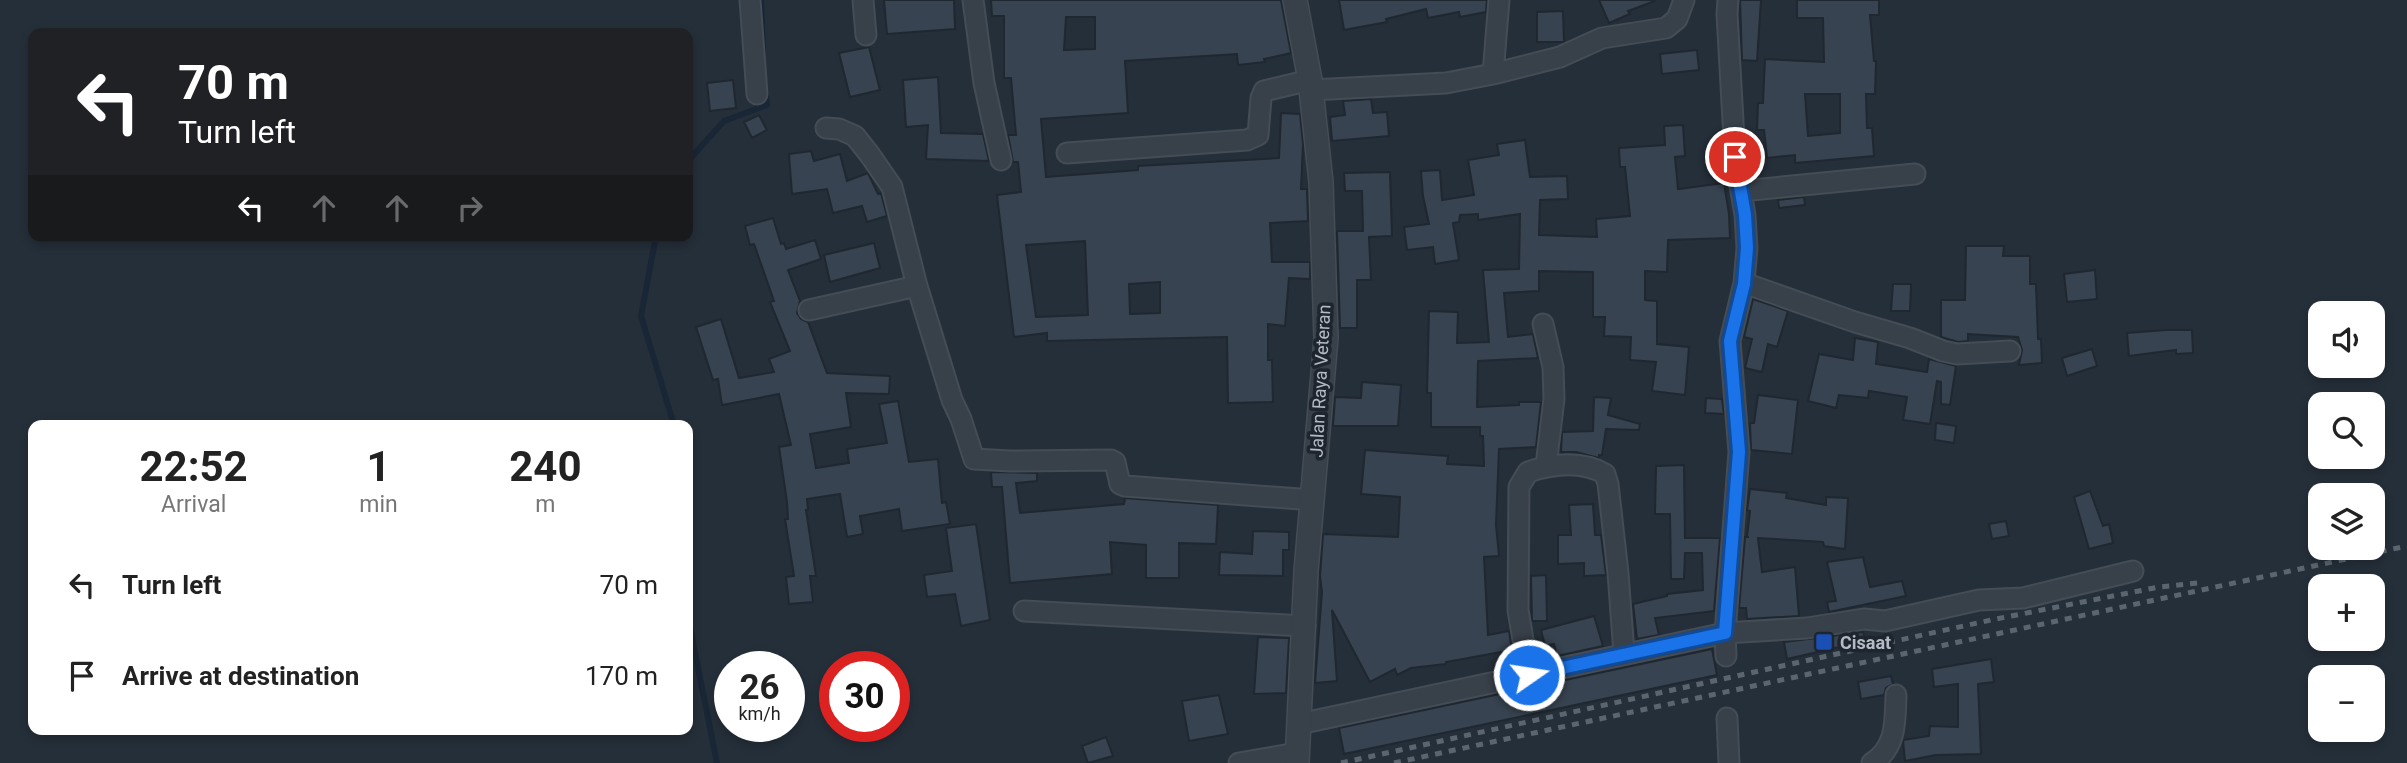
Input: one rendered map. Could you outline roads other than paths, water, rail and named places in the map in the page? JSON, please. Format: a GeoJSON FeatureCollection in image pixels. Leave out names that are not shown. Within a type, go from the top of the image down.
{"type":"FeatureCollection","features":[{"type":"Feature","properties":{"kind":"street"},"geometry":{"type":"LineString","coordinates":[[750,0],[757,94]]}},
{"type":"Feature","properties":{"kind":"street"},"geometry":{"type":"LineString","coordinates":[[863,0],[866,34]]}},
{"type":"Feature","properties":{"kind":"street"},"geometry":{"type":"LineString","coordinates":[[973,0],[984,83],[1001,160]]}},
{"type":"Feature","properties":{"kind":"street","name":"Jalan Raya Veteran"},"geometry":{"type":"LineString","coordinates":[[1295,0],[1310,85],[1321,183],[1326,338],[1306,571],[1297,758]]}},
{"type":"Feature","properties":{"kind":"street"},"geometry":{"type":"LineString","coordinates":[[1493,74],[1499,0]]}},
{"type":"Feature","properties":{"kind":"street"},"geometry":{"type":"LineString","coordinates":[[1067,153],[1247,140],[1258,135],[1261,98],[1265,91],[1310,85],[1446,83],[1493,74],[1560,57],[1602,38],[1666,28],[1676,21],[1685,0]]}},
{"type":"Feature","properties":{"kind":"street"},"geometry":{"type":"LineString","coordinates":[[1726,656],[1725,633],[1739,452],[1730,341],[1744,284],[1747,248],[1735,157],[1728,0]]}},
{"type":"Feature","properties":{"kind":"street"},"geometry":{"type":"LineString","coordinates":[[826,128],[839,129],[855,136],[892,187],[917,286],[952,400],[974,459],[1111,460],[1115,462],[1120,484],[1125,486],[1312,500]]}},
{"type":"Feature","properties":{"kind":"street"},"geometry":{"type":"LineString","coordinates":[[1741,191],[1915,174]]}},
{"type":"Feature","properties":{"kind":"street"},"geometry":{"type":"LineString","coordinates":[[1744,284],[1943,351],[1957,354],[2010,351]]}},
{"type":"Feature","properties":{"kind":"street"},"geometry":{"type":"LineString","coordinates":[[809,310],[917,286]]}},
{"type":"Feature","properties":{"kind":"street"},"geometry":{"type":"LineString","coordinates":[[1542,324],[1553,367],[1547,461]]}},
{"type":"Feature","properties":{"kind":"street"},"geometry":{"type":"LineString","coordinates":[[1529,675],[1518,610],[1520,487],[1523,476],[1547,461],[1587,466],[1605,474],[1618,573],[1623,654]]}},
{"type":"Feature","properties":{"kind":"street"},"geometry":{"type":"LineString","coordinates":[[1299,724],[1725,633],[1807,628],[1864,619],[1885,621],[1979,600],[2024,598],[2133,571]]}},
{"type":"Feature","properties":{"kind":"street"},"geometry":{"type":"LineString","coordinates":[[1024,611],[1305,626]]}},
{"type":"Feature","properties":{"kind":"street"},"geometry":{"type":"LineString","coordinates":[[1872,763],[1883,754],[1894,735],[1896,695]]}},
{"type":"Feature","properties":{"kind":"street"},"geometry":{"type":"LineString","coordinates":[[1727,718],[1729,763]]}},
{"type":"Feature","properties":{"kind":"street"},"geometry":{"type":"LineString","coordinates":[[1239,763],[1297,758]]}},
{"type":"Feature","properties":{"kind":"waterway"},"geometry":{"type":"LineString","coordinates":[[761,0],[763,51]]}},
{"type":"Feature","properties":{"kind":"waterway"},"geometry":{"type":"LineString","coordinates":[[693,155],[724,121],[767,105],[765,89]]}},
{"type":"Feature","properties":{"kind":"waterway"},"geometry":{"type":"LineString","coordinates":[[655,242],[641,316],[672,420]]}},
{"type":"Feature","properties":{"kind":"waterway"},"geometry":{"type":"LineString","coordinates":[[693,642],[717,763]]}},
{"type":"Feature","properties":{"kind":"railway"},"geometry":{"type":"LineString","coordinates":[[1394,763],[2407,546]]}},
{"type":"Feature","properties":{"kind":"railway"},"geometry":{"type":"LineString","coordinates":[[1341,763],[1991,620],[2159,587],[2198,583]]}},
{"type":"Feature","properties":{"kind":"place","name":"Cisaat"},"geometry":{"type":"Point","coordinates":[1824,642]}}]}
